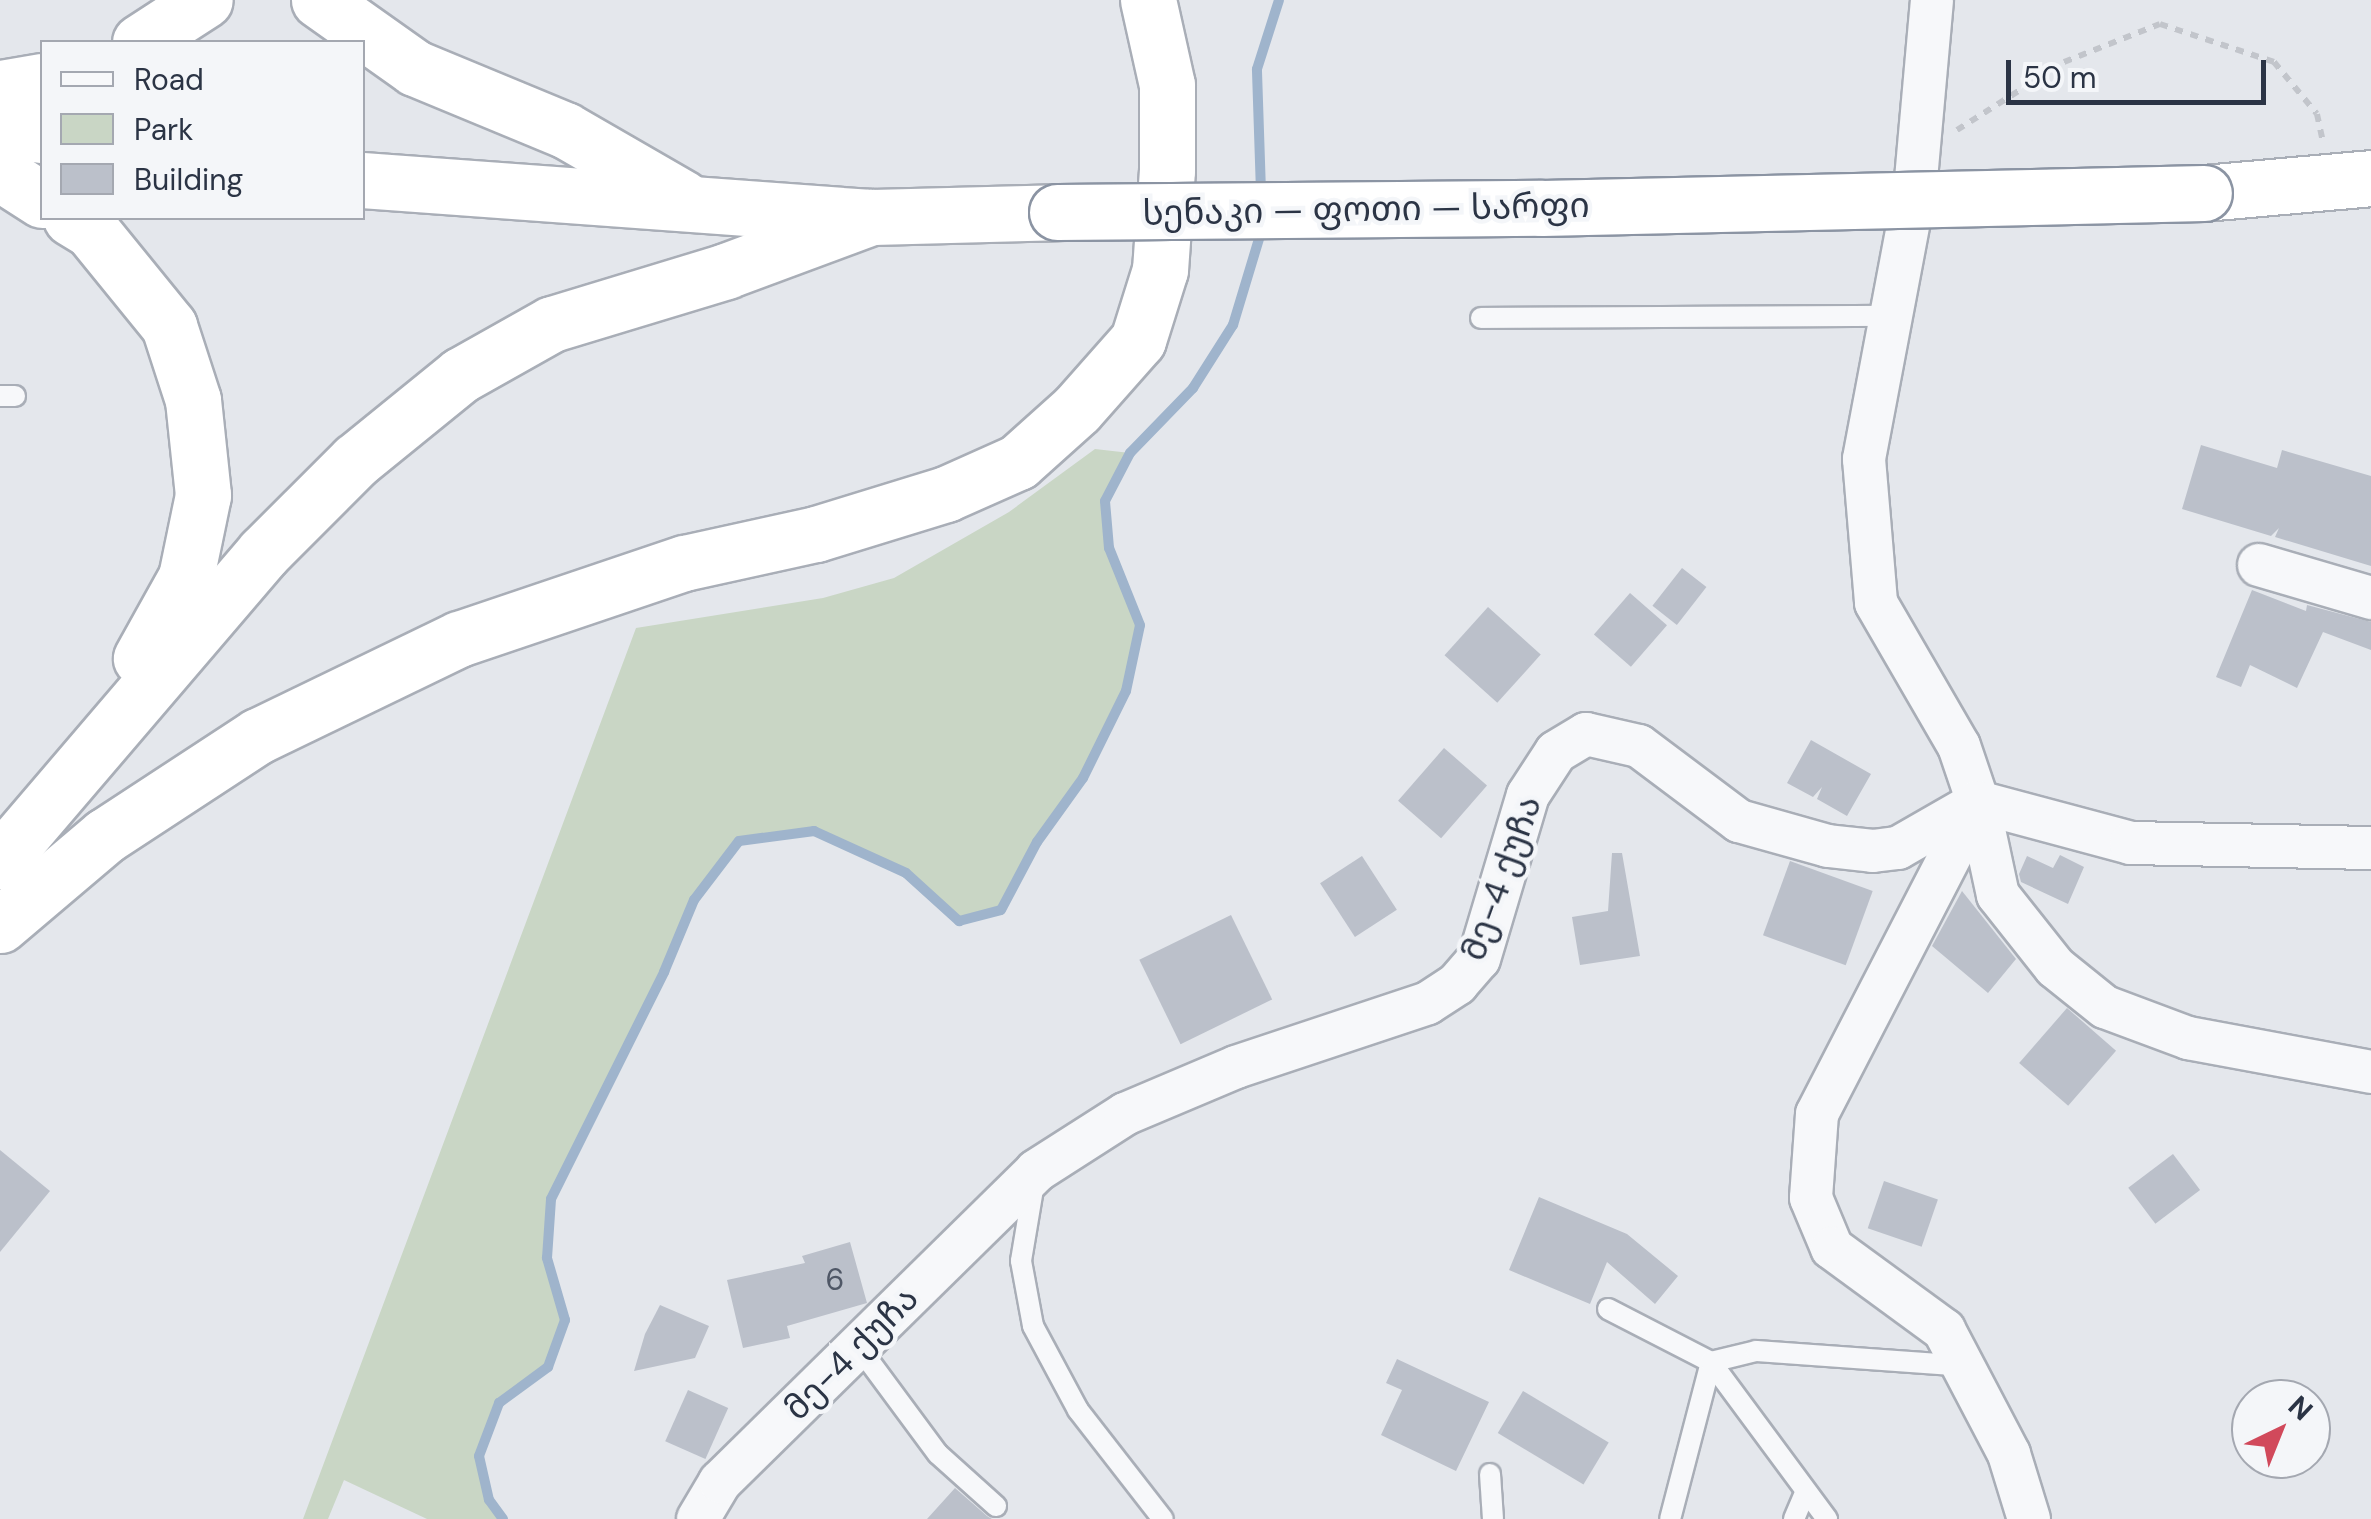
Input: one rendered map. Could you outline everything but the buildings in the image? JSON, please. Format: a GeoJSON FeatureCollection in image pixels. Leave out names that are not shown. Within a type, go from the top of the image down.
{"type":"FeatureCollection","features":[{"type":"Feature","properties":{"kind":"highway"},"geometry":{"type":"LineString","coordinates":[[143,40],[205,0]]}},
{"type":"Feature","properties":{"kind":"highway"},"geometry":{"type":"LineString","coordinates":[[319,0],[415,68],[565,130],[694,204]]}},
{"type":"Feature","properties":{"kind":"highway"},"geometry":{"type":"LineString","coordinates":[[0,925],[104,836],[258,736],[459,639],[684,562],[816,534],[946,494],[1018,462],[1077,409],[1138,340],[1160,270],[1167,170],[1167,85],[1148,0]]}},
{"type":"Feature","properties":{"kind":"highway"},"geometry":{"type":"LineString","coordinates":[[0,88],[40,81]]}},
{"type":"Feature","properties":{"kind":"highway"},"geometry":{"type":"LineString","coordinates":[[0,129],[40,135]]}},
{"type":"Feature","properties":{"kind":"highway"},"geometry":{"type":"LineString","coordinates":[[0,173],[40,199]]}},
{"type":"Feature","properties":{"kind":"highway","name":"სენაკი — ფოთი — სარფი"},"geometry":{"type":"LineString","coordinates":[[365,180],[872,217],[1561,208],[2204,193],[2351,180]]}},
{"type":"Feature","properties":{"kind":"highway"},"geometry":{"type":"LineString","coordinates":[[0,862],[264,552],[355,461],[461,375],[552,324],[726,271],[872,217]]}},
{"type":"Feature","properties":{"kind":"highway"},"geometry":{"type":"LineString","coordinates":[[74,220],[92,230],[170,326],[194,400],[203,495],[186,577],[84,760]]}},
{"type":"Feature","properties":{"kind":"street"},"geometry":{"type":"LineString","coordinates":[[1932,0],[1918,155],[1864,459],[1876,603],[1959,746],[1978,802],[1998,895],[2055,967],[2105,1007],[2188,1038],[2371,1072]]}},
{"type":"Feature","properties":{"kind":"street"},"geometry":{"type":"LineString","coordinates":[[2259,565],[2371,598]]}},
{"type":"Feature","properties":{"kind":"street","name":"მე-4 ქუჩა"},"geometry":{"type":"LineString","coordinates":[[698,1519],[720,1482],[1036,1171],[1125,1114],[1236,1067],[1428,1003],[1457,984],[1479,959],[1528,795],[1556,752],[1586,734],[1639,746],[1739,820],[1828,846],[1873,851],[1898,848],[1978,802]]}},
{"type":"Feature","properties":{"kind":"street"},"geometry":{"type":"LineString","coordinates":[[1978,802],[2130,843],[2371,848]]}},
{"type":"Feature","properties":{"kind":"street"},"geometry":{"type":"LineString","coordinates":[[1978,802],[1817,1114],[1812,1198],[1832,1248],[1944,1330],[2010,1454],[2029,1519]]}},
{"type":"Feature","properties":{"kind":"lane"},"geometry":{"type":"LineString","coordinates":[[1480,318],[1891,316]]}},
{"type":"Feature","properties":{"kind":"lane"},"geometry":{"type":"LineString","coordinates":[[1036,1171],[1021,1261],[1033,1326],[1078,1410],[1163,1519]]}},
{"type":"Feature","properties":{"kind":"lane"},"geometry":{"type":"LineString","coordinates":[[1608,1308],[1711,1362],[1827,1519]]}},
{"type":"Feature","properties":{"kind":"lane"},"geometry":{"type":"LineString","coordinates":[[858,1346],[938,1454],[996,1506]]}},
{"type":"Feature","properties":{"kind":"lane"},"geometry":{"type":"LineString","coordinates":[[1711,1362],[1756,1350],[1963,1366]]}},
{"type":"Feature","properties":{"kind":"lane"},"geometry":{"type":"LineString","coordinates":[[1670,1519],[1711,1362]]}},
{"type":"Feature","properties":{"kind":"lane"},"geometry":{"type":"LineString","coordinates":[[1490,1474],[1493,1519]]}},
{"type":"Feature","properties":{"kind":"lane"},"geometry":{"type":"LineString","coordinates":[[1794,1519],[1806,1491]]}},
{"type":"Feature","properties":{"kind":"path"},"geometry":{"type":"LineString","coordinates":[[1918,155],[2064,62],[2160,24],[2274,62],[2317,114],[2351,180]]}},
{"type":"Feature","properties":{"kind":"green space"},"geometry":{"type":"Polygon","coordinates":[[[1095,449],[1130,453],[1105,502],[1109,548],[1140,625],[1126,691],[1083,778],[1037,842],[1001,910],[959,921],[906,873],[814,831],[739,841],[694,900],[664,972],[551,1199],[547,1258],[565,1320],[548,1367],[499,1404],[479,1456],[489,1500],[503,1519],[427,1519],[344,1480],[328,1519],[303,1519],[636,628],[823,598],[894,578],[1009,512],[1095,449]]]}},
{"type":"Feature","properties":{"kind":"waterway"},"geometry":{"type":"LineString","coordinates":[[1261,192],[1257,69],[1279,0]]}},
{"type":"Feature","properties":{"kind":"waterway"},"geometry":{"type":"LineString","coordinates":[[503,1519],[489,1500],[479,1456],[499,1403],[548,1367],[565,1320],[547,1258],[551,1199],[664,972],[694,900],[739,841],[814,831],[906,873],[959,921],[1001,910],[1037,842],[1083,778],[1126,691],[1140,625],[1109,548],[1105,501],[1130,453],[1193,388],[1233,325],[1262,229]]}}]}
